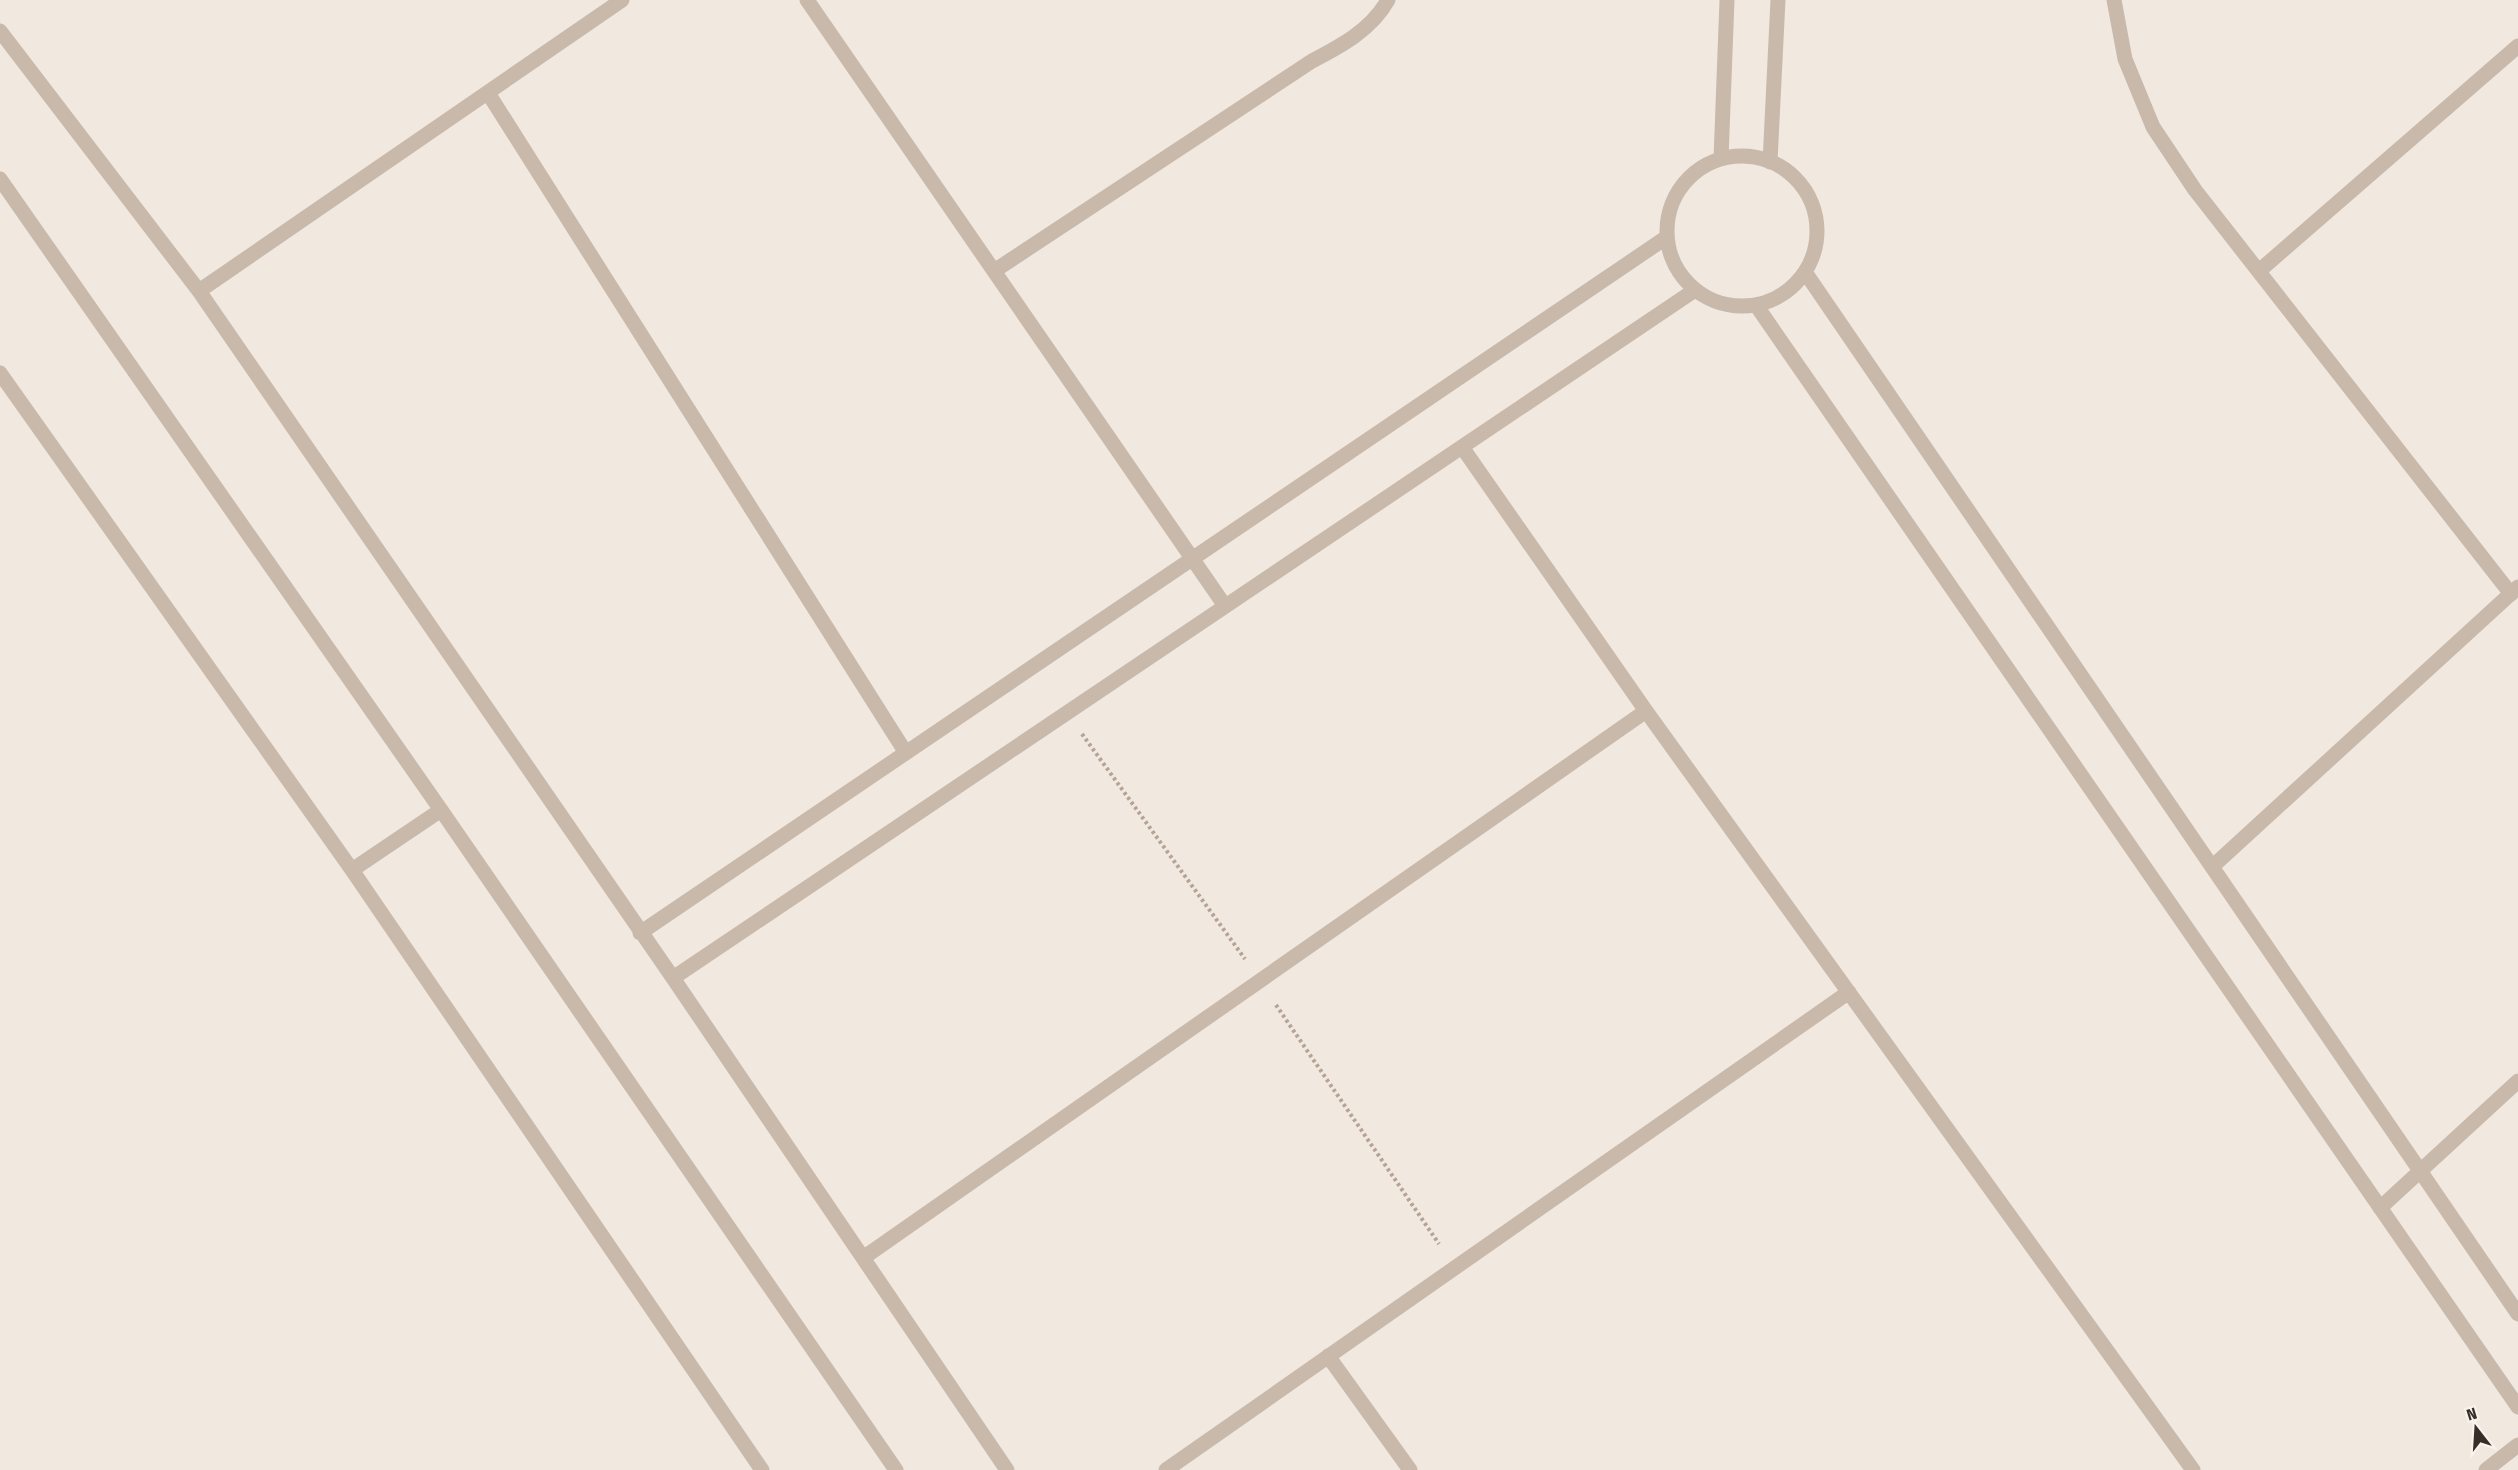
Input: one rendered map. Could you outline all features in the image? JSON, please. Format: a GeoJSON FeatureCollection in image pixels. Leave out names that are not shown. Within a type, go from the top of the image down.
{"type":"FeatureCollection","features":[{"type":"Feature","properties":{"kind":"street"},"geometry":{"type":"LineString","coordinates":[[199,291],[622,0]]}},
{"type":"Feature","properties":{"kind":"street"},"geometry":{"type":"LineString","coordinates":[[807,0],[1225,606]]}},
{"type":"Feature","properties":{"kind":"street"},"geometry":{"type":"LineString","coordinates":[[994,271],[1312,61],[1351,41],[1382,10],[1388,0]]}},
{"type":"Feature","properties":{"kind":"street"},"geometry":{"type":"LineString","coordinates":[[1721,159],[1727,0]]}},
{"type":"Feature","properties":{"kind":"street"},"geometry":{"type":"LineString","coordinates":[[1770,162],[1778,0]]}},
{"type":"Feature","properties":{"kind":"street"},"geometry":{"type":"LineString","coordinates":[[2114,0],[2125,59],[2153,127],[2195,190],[2514,590],[2212,867]]}},
{"type":"Feature","properties":{"kind":"street"},"geometry":{"type":"LineString","coordinates":[[0,31],[199,291],[673,978],[1008,1470]]}},
{"type":"Feature","properties":{"kind":"street"},"geometry":{"type":"LineString","coordinates":[[2259,271],[2518,46]]}},
{"type":"Feature","properties":{"kind":"street"},"geometry":{"type":"LineString","coordinates":[[488,93],[906,753]]}},
{"type":"Feature","properties":{"kind":"street"},"geometry":{"type":"LineString","coordinates":[[1746,156],[1770,162],[1789,172],[1804,188],[1814,208],[1817,230],[1814,252],[1805,272],[1792,287],[1775,298],[1756,305],[1724,304],[1695,290],[1675,267],[1667,237],[1668,217],[1674,197],[1686,180],[1702,167],[1721,159],[1746,156]]}},
{"type":"Feature","properties":{"kind":"street"},"geometry":{"type":"LineString","coordinates":[[0,179],[441,810],[896,1470]]}},
{"type":"Feature","properties":{"kind":"street"},"geometry":{"type":"LineString","coordinates":[[640,933],[1667,237]]}},
{"type":"Feature","properties":{"kind":"street"},"geometry":{"type":"LineString","coordinates":[[1805,272],[2518,1314]]}},
{"type":"Feature","properties":{"kind":"street"},"geometry":{"type":"LineString","coordinates":[[673,978],[1695,290]]}},
{"type":"Feature","properties":{"kind":"street"},"geometry":{"type":"LineString","coordinates":[[1756,305],[2518,1407]]}},
{"type":"Feature","properties":{"kind":"street"},"geometry":{"type":"LineString","coordinates":[[0,373],[352,870],[762,1470]]}},
{"type":"Feature","properties":{"kind":"street"},"geometry":{"type":"LineString","coordinates":[[1462,447],[1646,711],[2193,1470]]}},
{"type":"Feature","properties":{"kind":"street"},"geometry":{"type":"LineString","coordinates":[[863,1258],[1646,711]]}},
{"type":"Feature","properties":{"kind":"street"},"geometry":{"type":"LineString","coordinates":[[352,870],[441,810]]}},
{"type":"Feature","properties":{"kind":"street"},"geometry":{"type":"LineString","coordinates":[[1166,1470],[1849,992]]}},
{"type":"Feature","properties":{"kind":"street"},"geometry":{"type":"LineString","coordinates":[[2380,1208],[2518,1081]]}},
{"type":"Feature","properties":{"kind":"street"},"geometry":{"type":"LineString","coordinates":[[1328,1356],[1410,1470]]}},
{"type":"Feature","properties":{"kind":"street"},"geometry":{"type":"LineString","coordinates":[[2487,1470],[2518,1445]]}}]}
